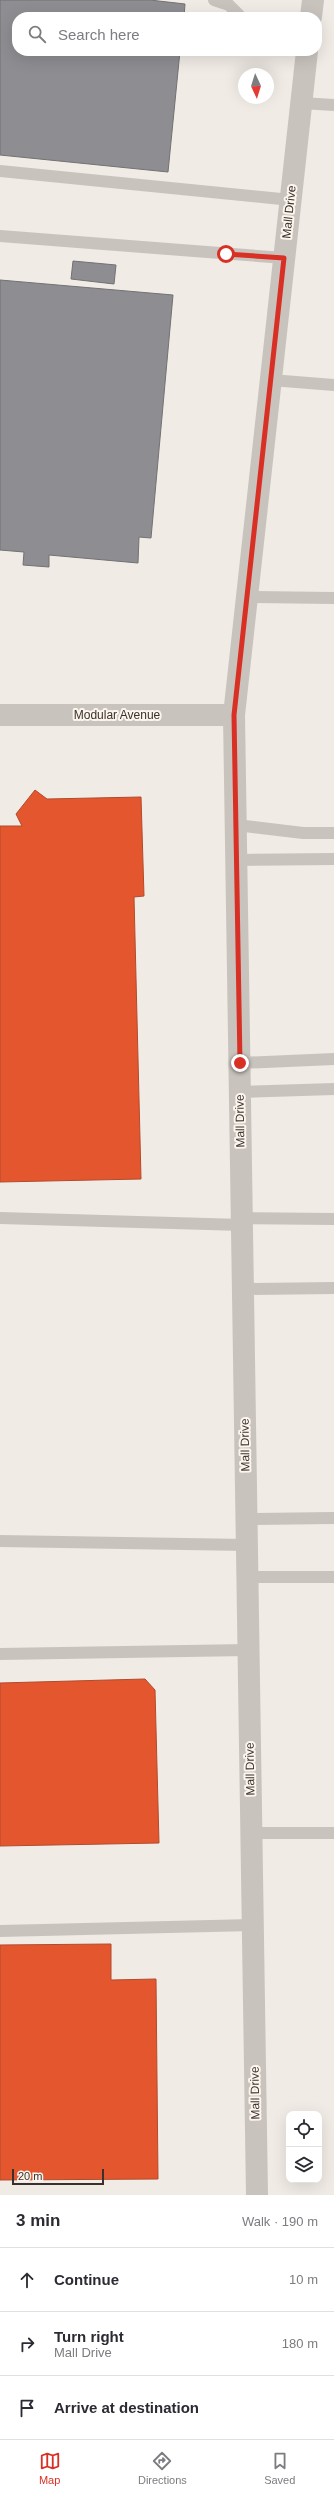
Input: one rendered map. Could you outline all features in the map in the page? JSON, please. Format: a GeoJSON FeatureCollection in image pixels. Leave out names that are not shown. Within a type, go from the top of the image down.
{"type":"FeatureCollection","features":[{"type":"Feature","properties":{"kind":"street"},"geometry":{"type":"LineString","coordinates":[[312,12],[313,0]]}},
{"type":"Feature","properties":{"kind":"street","name":"Mall Drive"},"geometry":{"type":"LineString","coordinates":[[257,2195],[234,715],[306,56]]}},
{"type":"Feature","properties":{"kind":"street","name":"Modular Avenue"},"geometry":{"type":"LineString","coordinates":[[0,715],[234,715]]}},
{"type":"Feature","properties":{"kind":"lane"},"geometry":{"type":"LineString","coordinates":[[214,0],[229,5],[236,12]]}},
{"type":"Feature","properties":{"kind":"lane"},"geometry":{"type":"LineString","coordinates":[[301,102],[334,105]]}},
{"type":"Feature","properties":{"kind":"lane"},"geometry":{"type":"LineString","coordinates":[[0,171],[291,200]]}},
{"type":"Feature","properties":{"kind":"lane"},"geometry":{"type":"LineString","coordinates":[[0,236],[284,258]]}},
{"type":"Feature","properties":{"kind":"lane"},"geometry":{"type":"LineString","coordinates":[[271,380],[334,385]]}},
{"type":"Feature","properties":{"kind":"lane"},"geometry":{"type":"LineString","coordinates":[[247,597],[334,598]]}},
{"type":"Feature","properties":{"kind":"lane"},"geometry":{"type":"LineString","coordinates":[[236,825],[303,833],[334,833]]}},
{"type":"Feature","properties":{"kind":"lane"},"geometry":{"type":"LineString","coordinates":[[237,860],[334,859]]}},
{"type":"Feature","properties":{"kind":"lane"},"geometry":{"type":"LineString","coordinates":[[240,1063],[334,1059]]}},
{"type":"Feature","properties":{"kind":"lane"},"geometry":{"type":"LineString","coordinates":[[240,1092],[334,1089]]}},
{"type":"Feature","properties":{"kind":"lane"},"geometry":{"type":"LineString","coordinates":[[0,1218],[242,1221],[334,1219]]}},
{"type":"Feature","properties":{"kind":"lane"},"geometry":{"type":"LineString","coordinates":[[243,1289],[334,1288]]}},
{"type":"Feature","properties":{"kind":"lane"},"geometry":{"type":"LineString","coordinates":[[247,1519],[334,1518]]}},
{"type":"Feature","properties":{"kind":"lane"},"geometry":{"type":"LineString","coordinates":[[0,1541],[247,1545]]}},
{"type":"Feature","properties":{"kind":"lane"},"geometry":{"type":"LineString","coordinates":[[248,1577],[334,1577]]}},
{"type":"Feature","properties":{"kind":"lane"},"geometry":{"type":"LineString","coordinates":[[0,1654],[248,1650]]}},
{"type":"Feature","properties":{"kind":"lane"},"geometry":{"type":"LineString","coordinates":[[252,1833],[334,1833]]}},
{"type":"Feature","properties":{"kind":"lane"},"geometry":{"type":"LineString","coordinates":[[0,1931],[252,1925]]}},
{"type":"Feature","properties":{"kind":"building: Shops"},"geometry":{"type":"Polygon","coordinates":[[[35,790],[47,799],[141,797],[144,896],[134,897],[141,1179],[0,1182],[0,826],[22,826],[16,814],[35,790]]]}},
{"type":"Feature","properties":{"kind":"building: Shops"},"geometry":{"type":"Polygon","coordinates":[[[145,1679],[155,1690],[159,1843],[0,1846],[0,1683],[145,1679]]]}},
{"type":"Feature","properties":{"kind":"building: Shops"},"geometry":{"type":"Polygon","coordinates":[[[111,1944],[111,1980],[156,1979],[158,2179],[0,2180],[0,1945],[111,1944]]]}},
{"type":"Feature","properties":{"kind":"building: Industry"},"geometry":{"type":"Polygon","coordinates":[[[0,0],[150,0],[185,4],[184,12],[12,12],[12,56],[180,56],[168,172],[0,155],[0,0]]]}},
{"type":"Feature","properties":{"kind":"building: Industry"},"geometry":{"type":"Polygon","coordinates":[[[73,261],[116,265],[114,284],[71,279],[73,261]]]}},
{"type":"Feature","properties":{"kind":"building: Industry"},"geometry":{"type":"Polygon","coordinates":[[[0,280],[173,295],[151,538],[139,537],[138,563],[49,555],[49,567],[23,565],[24,552],[0,550],[0,280]]]}},
{"type":"Feature","properties":{"kind":"route"},"geometry":{"type":"LineString","coordinates":[[226,254],[284,258],[234,715],[240,1063]]}}]}
